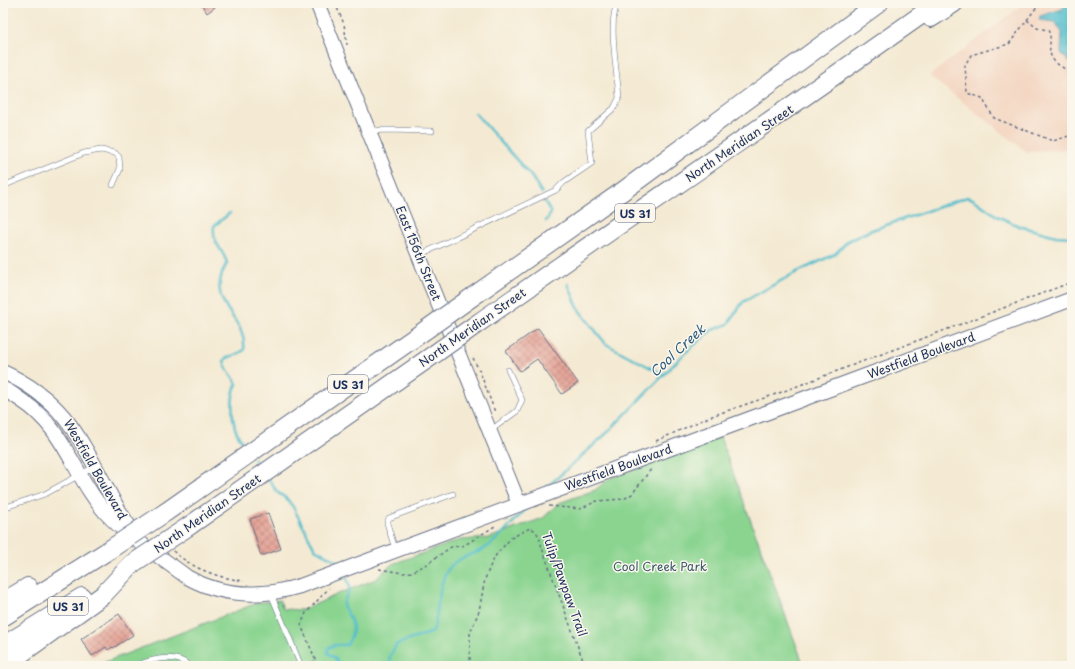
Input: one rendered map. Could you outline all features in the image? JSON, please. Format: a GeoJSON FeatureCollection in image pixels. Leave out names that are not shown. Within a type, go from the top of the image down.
{"type":"FeatureCollection","features":[{"type":"Feature","properties":{"kind":"highway"},"geometry":{"type":"LineString","coordinates":[[723,116],[826,28],[860,3]]}},
{"type":"Feature","properties":{"kind":"highway","name":"North Meridian Street"},"geometry":{"type":"LineString","coordinates":[[3,617],[166,512],[623,191],[723,116],[879,3]]}},
{"type":"Feature","properties":{"kind":"highway","name":"North Meridian Street"},"geometry":{"type":"LineString","coordinates":[[3,646],[189,526],[617,225],[798,103],[938,3]]}},
{"type":"Feature","properties":{"kind":"highway"},"geometry":{"type":"LineString","coordinates":[[798,103],[954,3]]}},
{"type":"Feature","properties":{"kind":"highway"},"geometry":{"type":"LineString","coordinates":[[3,602],[70,564],[89,555],[109,550]]}},
{"type":"Feature","properties":{"kind":"highway"},"geometry":{"type":"LineString","coordinates":[[4,666],[104,595],[132,564]]}},
{"type":"Feature","properties":{"kind":"street","name":"East 156th Street"},"geometry":{"type":"LineString","coordinates":[[317,3],[490,430],[523,502]]}},
{"type":"Feature","properties":{"kind":"street","name":"Westfield Boulevard"},"geometry":{"type":"LineString","coordinates":[[3,389],[29,405],[49,423],[65,446],[106,513],[119,526],[164,560],[199,583],[224,592],[249,595],[271,593],[295,588],[1072,299]]}},
{"type":"Feature","properties":{"kind":"street","name":"Westfield Boulevard"},"geometry":{"type":"LineString","coordinates":[[3,372],[22,380],[65,416],[78,435],[116,505],[131,528],[164,560]]}},
{"type":"Feature","properties":{"kind":"lane"},"geometry":{"type":"LineString","coordinates":[[420,255],[556,190],[564,182],[592,163],[588,131],[614,108],[619,98],[613,31],[615,7],[618,3]]}},
{"type":"Feature","properties":{"kind":"lane"},"geometry":{"type":"LineString","coordinates":[[370,131],[432,131]]}},
{"type":"Feature","properties":{"kind":"lane"},"geometry":{"type":"LineString","coordinates":[[3,186],[84,153],[101,150],[115,153],[119,157],[120,169],[113,185]]}},
{"type":"Feature","properties":{"kind":"lane"},"geometry":{"type":"LineString","coordinates":[[490,430],[517,411],[522,400],[508,370]]}},
{"type":"Feature","properties":{"kind":"lane"},"geometry":{"type":"LineString","coordinates":[[3,508],[44,494],[95,467]]}},
{"type":"Feature","properties":{"kind":"lane"},"geometry":{"type":"LineString","coordinates":[[395,550],[387,523],[389,518],[453,494]]}},
{"type":"Feature","properties":{"kind":"lane"},"geometry":{"type":"LineString","coordinates":[[271,593],[302,666]]}},
{"type":"Feature","properties":{"kind":"lane"},"geometry":{"type":"LineString","coordinates":[[135,666],[167,658],[182,661],[190,666]]}},
{"type":"Feature","properties":{"kind":"path"},"geometry":{"type":"LineString","coordinates":[[1047,3],[1036,8],[1009,44],[971,55],[965,65],[967,93],[982,98],[994,118],[1053,142],[1072,136]]}},
{"type":"Feature","properties":{"kind":"path"},"geometry":{"type":"LineString","coordinates":[[1027,20],[1037,28],[1048,30],[1051,36],[1049,52],[1054,62],[1072,73]]}},
{"type":"Feature","properties":{"kind":"path"},"geometry":{"type":"LineString","coordinates":[[373,570],[381,569],[403,573],[412,572],[427,564],[451,547],[462,546],[493,528]]}},
{"type":"Feature","properties":{"kind":"path","name":"Tulip/Pawpaw Trail"},"geometry":{"type":"LineString","coordinates":[[470,666],[470,633],[479,611],[486,579],[492,562],[511,538],[530,528],[535,529],[538,534],[585,666]]}},
{"type":"Feature","properties":{"kind":"path"},"geometry":{"type":"LineString","coordinates":[[216,576],[249,582]]}},
{"type":"Feature","properties":{"kind":"path"},"geometry":{"type":"LineString","coordinates":[[302,666],[316,661],[300,625],[306,613],[323,597],[330,587]]}},
{"type":"Feature","properties":{"kind":"path"},"geometry":{"type":"LineString","coordinates":[[319,593],[323,597]]}},
{"type":"Feature","properties":{"kind":"shaded area"},"geometry":{"type":"Polygon","coordinates":[[[1025,3],[1072,3],[1072,149],[1027,152],[929,76],[1025,3]]]}},
{"type":"Feature","properties":{"kind":"green space","name":"Cool Creek Park"},"geometry":{"type":"Polygon","coordinates":[[[720,437],[804,666],[95,666],[257,603],[280,600],[283,609],[303,610],[376,579],[392,564],[460,540],[489,538],[543,518],[559,503],[595,490],[610,478],[720,437]]]}},
{"type":"Feature","properties":{"kind":"water"},"geometry":{"type":"Polygon","coordinates":[[[1067,3],[1072,3],[1072,65],[1061,53],[1062,31],[1054,22],[1039,20],[1040,16],[1062,9],[1067,3]]]}},
{"type":"Feature","properties":{"kind":"building"},"geometry":{"type":"Polygon","coordinates":[[[205,3],[213,3],[215,7],[207,13],[202,5],[205,3]]]}},
{"type":"Feature","properties":{"kind":"building"},"geometry":{"type":"Polygon","coordinates":[[[538,328],[578,383],[562,394],[537,359],[520,371],[506,351],[538,328]]]}},
{"type":"Feature","properties":{"kind":"building"},"geometry":{"type":"Polygon","coordinates":[[[268,513],[281,549],[261,556],[250,519],[268,513]]]}},
{"type":"Feature","properties":{"kind":"building"},"geometry":{"type":"Polygon","coordinates":[[[119,614],[133,635],[113,648],[112,647],[108,650],[106,647],[92,656],[81,639],[119,614]]]}},
{"type":"Feature","properties":{"kind":"waterway"},"geometry":{"type":"LineString","coordinates":[[475,113],[531,176],[542,193]]}},
{"type":"Feature","properties":{"kind":"waterway","name":"Cool Creek"},"geometry":{"type":"LineString","coordinates":[[546,488],[607,433],[685,353],[712,330],[728,324],[743,302],[793,274],[835,254],[848,241],[869,231],[967,197],[973,199],[997,216],[1019,226],[1056,236],[1072,237]]}},
{"type":"Feature","properties":{"kind":"waterway"},"geometry":{"type":"LineString","coordinates":[[545,202],[551,213],[546,221]]}},
{"type":"Feature","properties":{"kind":"waterway"},"geometry":{"type":"LineString","coordinates":[[230,213],[214,226],[214,237],[227,263],[221,278],[220,290],[222,300],[240,328],[243,338],[244,350],[224,360],[226,367],[237,384],[232,400],[232,412],[235,428],[247,448]]}},
{"type":"Feature","properties":{"kind":"waterway"},"geometry":{"type":"LineString","coordinates":[[568,284],[579,310],[606,344],[664,375]]}},
{"type":"Feature","properties":{"kind":"waterway"},"geometry":{"type":"LineString","coordinates":[[254,459],[260,468]]}},
{"type":"Feature","properties":{"kind":"waterway"},"geometry":{"type":"LineString","coordinates":[[268,478],[277,492],[287,499],[293,507],[315,549],[337,561],[340,566]]}},
{"type":"Feature","properties":{"kind":"waterway","name":"Cool Creek"},"geometry":{"type":"LineString","coordinates":[[389,666],[390,656],[397,644],[433,632],[440,589],[450,567],[464,557],[480,551],[490,545],[527,508]]}},
{"type":"Feature","properties":{"kind":"waterway"},"geometry":{"type":"LineString","coordinates":[[340,666],[335,658],[328,653],[328,648],[335,645],[347,645],[353,629],[351,621],[343,605],[349,590],[349,583],[344,574]]}}]}
